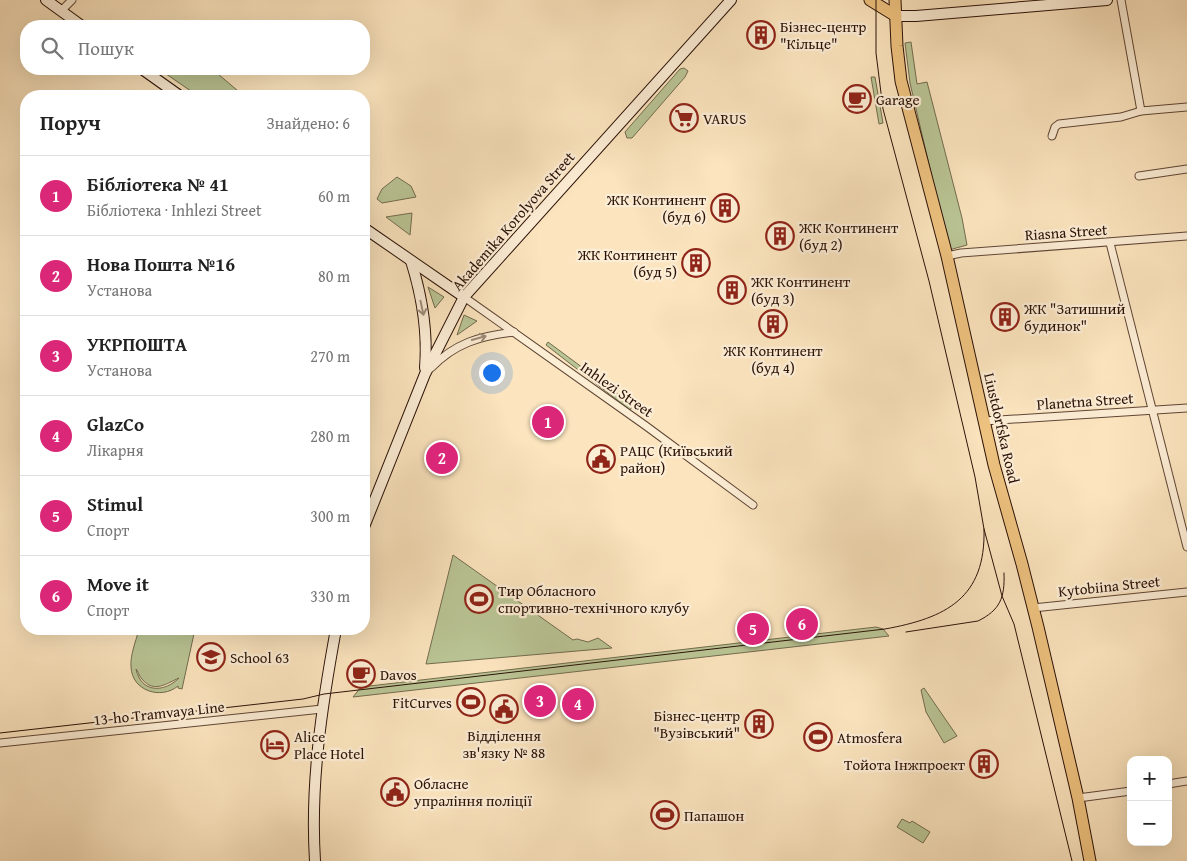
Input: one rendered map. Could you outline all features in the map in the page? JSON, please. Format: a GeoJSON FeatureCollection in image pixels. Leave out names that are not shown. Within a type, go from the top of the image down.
{"type":"FeatureCollection","features":[{"type":"Feature","properties":{"kind":"main road"},"geometry":{"type":"LineString","coordinates":[[46,0],[74,20]]}},
{"type":"Feature","properties":{"kind":"main road","name":"Akademika Korolyova Street"},"geometry":{"type":"LineString","coordinates":[[370,512],[425,374],[464,297],[731,0]]}},
{"type":"Feature","properties":{"kind":"main road"},"geometry":{"type":"LineString","coordinates":[[870,0],[896,16],[916,16],[1107,0]]}},
{"type":"Feature","properties":{"kind":"main road","name":"Liustdorfska Road"},"geometry":{"type":"LineString","coordinates":[[895,0],[901,80],[947,256],[984,421],[1033,608],[1078,798],[1090,861]]}},
{"type":"Feature","properties":{"kind":"main road"},"geometry":{"type":"LineString","coordinates":[[150,75],[172,90]]}},
{"type":"Feature","properties":{"kind":"main road"},"geometry":{"type":"LineString","coordinates":[[370,232],[464,297]]}},
{"type":"Feature","properties":{"kind":"main road"},"geometry":{"type":"LineString","coordinates":[[411,261],[424,312],[426,334],[425,374]]}},
{"type":"Feature","properties":{"kind":"main road"},"geometry":{"type":"LineString","coordinates":[[315,861],[315,786],[322,709],[335,635]]}},
{"type":"Feature","properties":{"kind":"street"},"geometry":{"type":"LineString","coordinates":[[61,11],[72,0]]}},
{"type":"Feature","properties":{"kind":"street"},"geometry":{"type":"LineString","coordinates":[[1121,0],[1141,110]]}},
{"type":"Feature","properties":{"kind":"street"},"geometry":{"type":"LineString","coordinates":[[1052,136],[1058,124],[1121,117],[1141,110],[1187,107]]}},
{"type":"Feature","properties":{"kind":"street"},"geometry":{"type":"LineString","coordinates":[[1139,176],[1187,168]]}},
{"type":"Feature","properties":{"kind":"street","name":"Riasna Street"},"geometry":{"type":"LineString","coordinates":[[947,256],[961,253],[1187,236]]}},
{"type":"Feature","properties":{"kind":"street"},"geometry":{"type":"LineString","coordinates":[[1110,243],[1151,411],[1187,547]]}},
{"type":"Feature","properties":{"kind":"street","name":"Inhlezi Street"},"geometry":{"type":"LineString","coordinates":[[464,297],[754,504]]}},
{"type":"Feature","properties":{"kind":"street"},"geometry":{"type":"LineString","coordinates":[[425,374],[439,360],[471,340],[514,332]]}},
{"type":"Feature","properties":{"kind":"street","name":"Planetna Street"},"geometry":{"type":"LineString","coordinates":[[984,421],[1187,408]]}},
{"type":"Feature","properties":{"kind":"street","name":"Kytobiina Street"},"geometry":{"type":"LineString","coordinates":[[1033,608],[1187,592]]}},
{"type":"Feature","properties":{"kind":"street","name":"13-ho Tramvaya Line"},"geometry":{"type":"LineString","coordinates":[[0,744],[322,709]]}},
{"type":"Feature","properties":{"kind":"street"},"geometry":{"type":"LineString","coordinates":[[1172,783],[1187,781]]}},
{"type":"Feature","properties":{"kind":"street"},"geometry":{"type":"LineString","coordinates":[[1078,798],[1127,792]]}},
{"type":"Feature","properties":{"kind":"green space"},"geometry":{"type":"Polygon","coordinates":[[[911,42],[917,84],[927,82],[962,218],[967,245],[949,250],[910,83],[905,43],[911,42]]]}},
{"type":"Feature","properties":{"kind":"green space"},"geometry":{"type":"Polygon","coordinates":[[[684,68],[688,71],[685,77],[632,138],[627,138],[625,132],[680,69],[684,68]]]}},
{"type":"Feature","properties":{"kind":"green space"},"geometry":{"type":"Polygon","coordinates":[[[168,75],[219,75],[237,90],[189,90],[168,75]]]}},
{"type":"Feature","properties":{"kind":"green space"},"geometry":{"type":"Polygon","coordinates":[[[871,77],[875,77],[883,123],[879,124],[871,77]]]}},
{"type":"Feature","properties":{"kind":"green space"},"geometry":{"type":"Polygon","coordinates":[[[397,177],[411,186],[416,197],[382,203],[377,199],[382,189],[397,177]]]}},
{"type":"Feature","properties":{"kind":"green space"},"geometry":{"type":"Polygon","coordinates":[[[412,213],[410,235],[386,217],[412,213]]]}},
{"type":"Feature","properties":{"kind":"green space"},"geometry":{"type":"Polygon","coordinates":[[[428,287],[444,297],[435,308],[428,287]]]}},
{"type":"Feature","properties":{"kind":"green space"},"geometry":{"type":"Polygon","coordinates":[[[464,315],[477,321],[457,335],[464,315]]]}},
{"type":"Feature","properties":{"kind":"green space"},"geometry":{"type":"Polygon","coordinates":[[[548,342],[633,405],[630,410],[546,345],[548,342]]]}},
{"type":"Feature","properties":{"kind":"green space","name":"Тир Обласного спортивно-технічного клубу"},"geometry":{"type":"Polygon","coordinates":[[[453,555],[573,640],[577,639],[588,642],[598,638],[612,648],[426,664],[453,555]]]}},
{"type":"Feature","properties":{"kind":"green space"},"geometry":{"type":"Polygon","coordinates":[[[876,627],[883,629],[889,636],[353,697],[361,687],[876,627]]]}},
{"type":"Feature","properties":{"kind":"green space"},"geometry":{"type":"Polygon","coordinates":[[[137,635],[194,635],[182,689],[178,688],[178,686],[164,692],[156,692],[148,691],[142,687],[136,682],[133,675],[131,667],[132,653],[137,635]],[[136,669],[143,683],[154,688],[167,686],[179,678],[156,687],[151,686],[140,676],[136,669]]]}},
{"type":"Feature","properties":{"kind":"green space"},"geometry":{"type":"Polygon","coordinates":[[[924,688],[957,736],[944,743],[926,712],[921,690],[924,688]]]}},
{"type":"Feature","properties":{"kind":"green space"},"geometry":{"type":"Polygon","coordinates":[[[902,819],[910,823],[912,821],[930,832],[923,843],[897,827],[902,819]]]}},
{"type":"Feature","properties":{"kind":"tram line"},"geometry":{"type":"LineString","coordinates":[[876,0],[876,53],[883,109],[929,281],[975,477],[984,529],[1002,596],[1014,624],[1072,861]]}},
{"type":"Feature","properties":{"kind":"tram line"},"geometry":{"type":"LineString","coordinates":[[0,733],[303,699],[324,694],[885,629],[926,618],[944,611],[958,601],[970,588],[978,572],[983,553],[984,529]]}},
{"type":"Feature","properties":{"kind":"tram line"},"geometry":{"type":"LineString","coordinates":[[906,632],[978,621],[985,617],[1000,602],[1004,573]]}},
{"type":"Feature","properties":{"kind":"place","name":"Бізнес-центр \"Кільце\""},"geometry":{"type":"Point","coordinates":[761,35]}},
{"type":"Feature","properties":{"kind":"place","name":"Garage"},"geometry":{"type":"Point","coordinates":[857,99]}},
{"type":"Feature","properties":{"kind":"place","name":"VARUS"},"geometry":{"type":"Point","coordinates":[684,118]}},
{"type":"Feature","properties":{"kind":"place","name":"ЖК Континент (буд 6)"},"geometry":{"type":"Point","coordinates":[725,208]}},
{"type":"Feature","properties":{"kind":"place","name":"ЖК Континент (буд 2)"},"geometry":{"type":"Point","coordinates":[780,236]}},
{"type":"Feature","properties":{"kind":"place","name":"ЖК Континент (буд 5)"},"geometry":{"type":"Point","coordinates":[696,263]}},
{"type":"Feature","properties":{"kind":"place","name":"ЖК Континент (буд 3)"},"geometry":{"type":"Point","coordinates":[732,290]}},
{"type":"Feature","properties":{"kind":"place","name":"ЖК \"Затишний будинок\""},"geometry":{"type":"Point","coordinates":[1005,317]}},
{"type":"Feature","properties":{"kind":"place","name":"ЖК Континент (буд 4)"},"geometry":{"type":"Point","coordinates":[773,324]}},
{"type":"Feature","properties":{"kind":"place","name":"Бібліотека № 41"},"geometry":{"type":"Point","coordinates":[548,422]}},
{"type":"Feature","properties":{"kind":"place","name":"Нова Пошта №16"},"geometry":{"type":"Point","coordinates":[442,458]}},
{"type":"Feature","properties":{"kind":"place","name":"РАЦС (Київський район)"},"geometry":{"type":"Point","coordinates":[601,459]}},
{"type":"Feature","properties":{"kind":"place","name":"Тир Обласного спортивно-технічного клубу"},"geometry":{"type":"Point","coordinates":[479,599]}},
{"type":"Feature","properties":{"kind":"place","name":"Move it"},"geometry":{"type":"Point","coordinates":[802,624]}},
{"type":"Feature","properties":{"kind":"place","name":"Stimul"},"geometry":{"type":"Point","coordinates":[753,629]}},
{"type":"Feature","properties":{"kind":"place","name":"School 63"},"geometry":{"type":"Point","coordinates":[211,657]}},
{"type":"Feature","properties":{"kind":"place","name":"Davos"},"geometry":{"type":"Point","coordinates":[361,674]}},
{"type":"Feature","properties":{"kind":"place","name":"УКРПОШТА"},"geometry":{"type":"Point","coordinates":[540,701]}},
{"type":"Feature","properties":{"kind":"place","name":"FitCurves"},"geometry":{"type":"Point","coordinates":[471,702]}},
{"type":"Feature","properties":{"kind":"place","name":"GlazCo"},"geometry":{"type":"Point","coordinates":[578,704]}},
{"type":"Feature","properties":{"kind":"place","name":"Відділення зв'язку № 88"},"geometry":{"type":"Point","coordinates":[504,709]}},
{"type":"Feature","properties":{"kind":"place","name":"Бізнес-центр \"Вузівський\""},"geometry":{"type":"Point","coordinates":[759,724]}},
{"type":"Feature","properties":{"kind":"place","name":"Atmosfera"},"geometry":{"type":"Point","coordinates":[818,737]}},
{"type":"Feature","properties":{"kind":"place","name":"Alice Place Hotel"},"geometry":{"type":"Point","coordinates":[275,745]}},
{"type":"Feature","properties":{"kind":"place","name":"Тойота Інжпроект"},"geometry":{"type":"Point","coordinates":[984,764]}},
{"type":"Feature","properties":{"kind":"place","name":"Обласне упраління поліції"},"geometry":{"type":"Point","coordinates":[395,792]}},
{"type":"Feature","properties":{"kind":"place","name":"Папашон"},"geometry":{"type":"Point","coordinates":[665,815]}}]}
